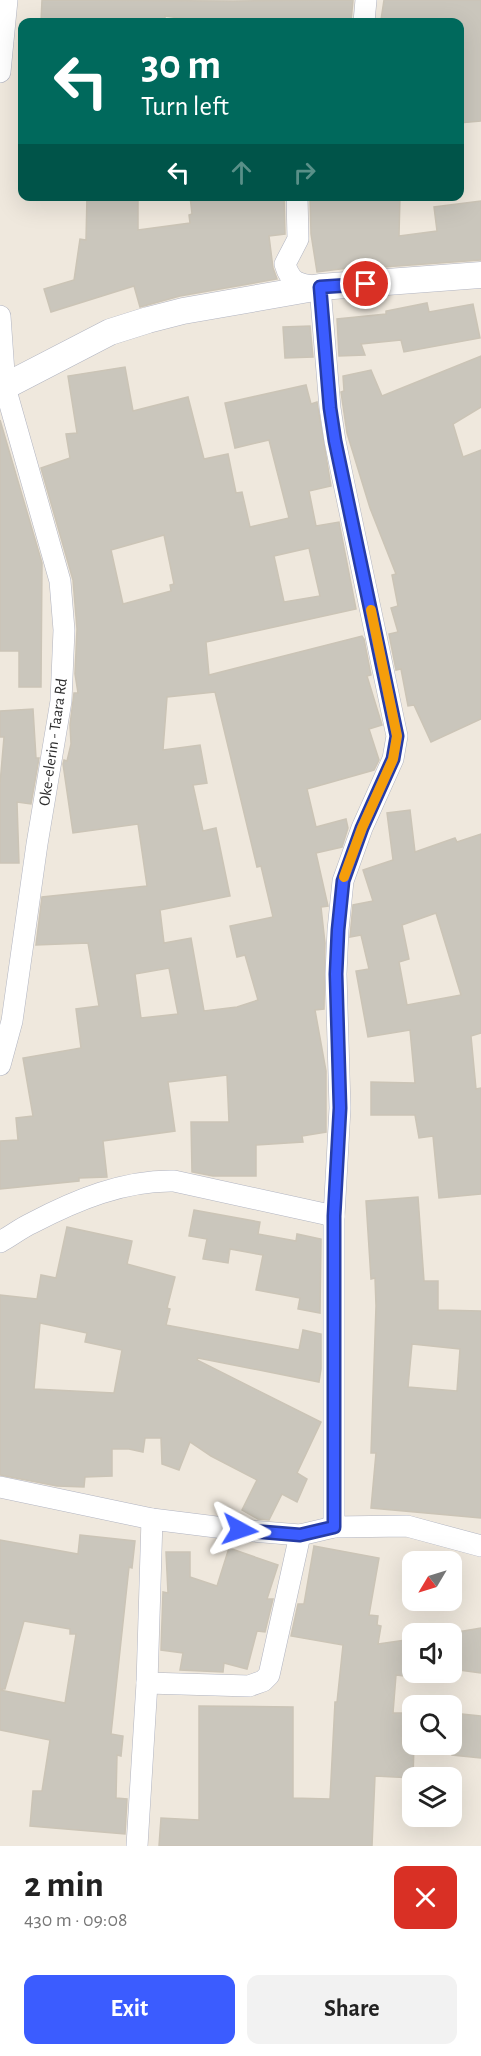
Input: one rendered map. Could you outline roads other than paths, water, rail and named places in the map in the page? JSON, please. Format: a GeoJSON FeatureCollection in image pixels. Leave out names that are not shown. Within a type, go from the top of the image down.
{"type":"FeatureCollection","features":[{"type":"Feature","properties":{"kind":"street"},"geometry":{"type":"LineString","coordinates":[[0,72],[7,0]]}},
{"type":"Feature","properties":{"kind":"street"},"geometry":{"type":"LineString","coordinates":[[364,18],[366,0]]}},
{"type":"Feature","properties":{"kind":"street"},"geometry":{"type":"LineString","coordinates":[[297,201],[298,239],[285,264],[288,276],[300,284],[320,287]]}},
{"type":"Feature","properties":{"kind":"street"},"geometry":{"type":"LineString","coordinates":[[2,388],[110,333],[183,311],[320,287],[481,275]]}},
{"type":"Feature","properties":{"kind":"street"},"geometry":{"type":"LineString","coordinates":[[320,287],[335,441],[397,736],[393,759],[362,828],[343,881],[338,930],[336,974],[340,1108],[334,1216],[334,1527]]}},
{"type":"Feature","properties":{"kind":"street","name":"Oke-elerin - Taara Rd"},"geometry":{"type":"LineString","coordinates":[[0,316],[2,388],[60,582],[64,630],[61,701],[37,844],[12,1021],[0,1065]]}},
{"type":"Feature","properties":{"kind":"street"},"geometry":{"type":"LineString","coordinates":[[0,1242],[31,1223],[107,1190],[151,1181],[174,1181],[334,1216]]}},
{"type":"Feature","properties":{"kind":"street"},"geometry":{"type":"LineString","coordinates":[[0,1487],[152,1519],[300,1535],[334,1527],[407,1526],[481,1546]]}},
{"type":"Feature","properties":{"kind":"street"},"geometry":{"type":"LineString","coordinates":[[136,1846],[147,1683],[152,1519]]}},
{"type":"Feature","properties":{"kind":"street"},"geometry":{"type":"LineString","coordinates":[[147,1683],[249,1686],[263,1681],[269,1675],[300,1535]]}}]}
